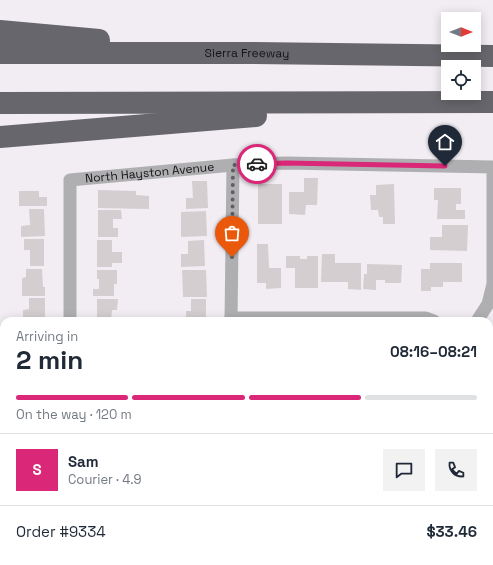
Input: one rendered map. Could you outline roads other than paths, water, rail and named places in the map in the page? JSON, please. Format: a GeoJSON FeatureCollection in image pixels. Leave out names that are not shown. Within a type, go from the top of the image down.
{"type":"FeatureCollection","features":[{"type":"Feature","properties":{"kind":"highway"},"geometry":{"type":"LineString","coordinates":[[0,31],[250,53]]}},
{"type":"Feature","properties":{"kind":"highway","name":"Sierra Freeway"},"geometry":{"type":"LineString","coordinates":[[0,53],[250,53],[493,56]]}},
{"type":"Feature","properties":{"kind":"highway"},"geometry":{"type":"LineString","coordinates":[[0,137],[423,102]]}},
{"type":"Feature","properties":{"kind":"highway"},"geometry":{"type":"LineString","coordinates":[[0,103],[493,102]]}},
{"type":"Feature","properties":{"kind":"street","name":"North Hayston Avenue"},"geometry":{"type":"LineString","coordinates":[[70,317],[70,180],[233,165],[286,163],[493,167]]}},
{"type":"Feature","properties":{"kind":"street"},"geometry":{"type":"LineString","coordinates":[[231,317],[233,165]]}},
{"type":"Feature","properties":{"kind":"street"},"geometry":{"type":"LineString","coordinates":[[480,317],[488,304],[493,284],[493,175]]}}]}
